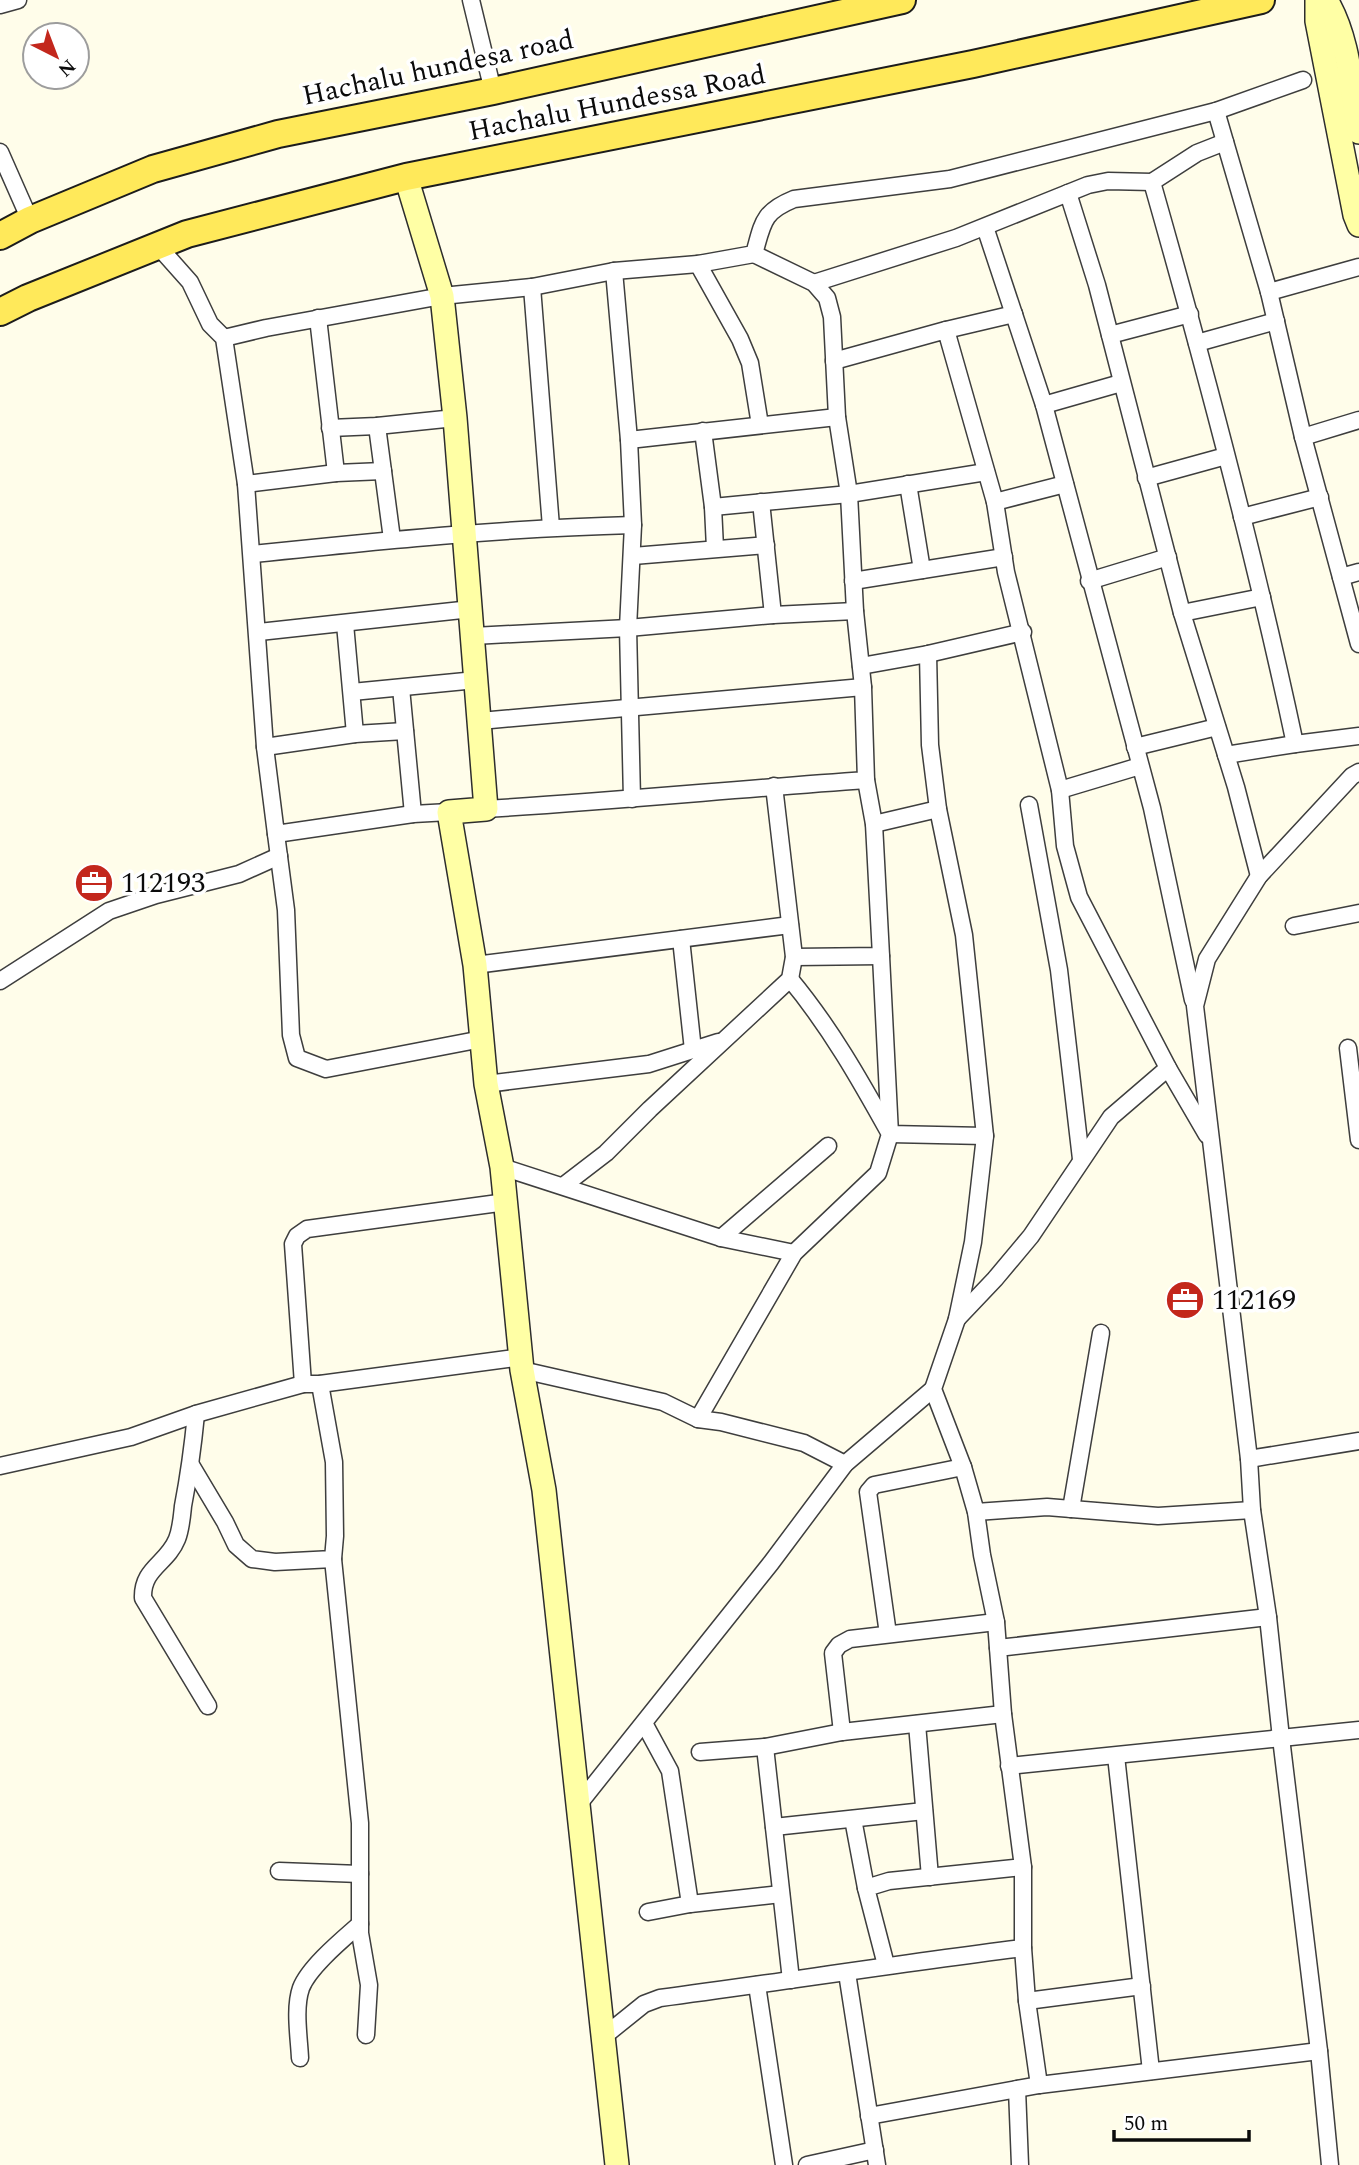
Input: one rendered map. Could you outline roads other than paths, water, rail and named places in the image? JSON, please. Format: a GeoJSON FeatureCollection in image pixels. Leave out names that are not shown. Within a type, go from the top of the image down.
{"type":"FeatureCollection","features":[{"type":"Feature","properties":{"kind":"main road","name":"Hachalu hundesa road"},"geometry":{"type":"LineString","coordinates":[[0,236],[30,220],[153,169],[278,134],[493,91],[902,0]]}},
{"type":"Feature","properties":{"kind":"main road","name":"Hachalu Hundessa Road"},"geometry":{"type":"LineString","coordinates":[[0,312],[28,298],[187,234],[406,177],[973,65],[1261,0]]}},
{"type":"Feature","properties":{"kind":"street"},"geometry":{"type":"LineString","coordinates":[[0,5],[18,0]]}},
{"type":"Feature","properties":{"kind":"street"},"geometry":{"type":"LineString","coordinates":[[471,0],[493,91]]}},
{"type":"Feature","properties":{"kind":"street"},"geometry":{"type":"LineString","coordinates":[[1317,0],[1319,33],[1359,225]]}},
{"type":"Feature","properties":{"kind":"street"},"geometry":{"type":"LineString","coordinates":[[1326,0],[1352,46],[1359,131]]}},
{"type":"Feature","properties":{"kind":"street"},"geometry":{"type":"LineString","coordinates":[[754,254],[764,222],[775,206],[794,199],[950,179],[1216,111],[1303,80]]}},
{"type":"Feature","properties":{"kind":"street"},"geometry":{"type":"LineString","coordinates":[[1216,111],[1269,292],[1303,437],[1359,644]]}},
{"type":"Feature","properties":{"kind":"street"},"geometry":{"type":"LineString","coordinates":[[814,283],[956,239],[1088,185],[1108,181],[1153,182],[1197,153],[1225,142]]}},
{"type":"Feature","properties":{"kind":"street"},"geometry":{"type":"LineString","coordinates":[[0,152],[30,220]]}},
{"type":"Feature","properties":{"kind":"street"},"geometry":{"type":"LineString","coordinates":[[406,177],[442,296],[455,418],[486,809]]}},
{"type":"Feature","properties":{"kind":"street"},"geometry":{"type":"LineString","coordinates":[[1153,182],[1242,517],[1296,744]]}},
{"type":"Feature","properties":{"kind":"street"},"geometry":{"type":"LineString","coordinates":[[1068,193],[1097,285],[1182,613],[1226,755],[1259,876]]}},
{"type":"Feature","properties":{"kind":"street"},"geometry":{"type":"LineString","coordinates":[[985,227],[1044,405],[1152,808],[1195,1006],[1249,1459],[1252,1510],[1268,1617],[1280,1738],[1319,2051],[1330,2165]]}},
{"type":"Feature","properties":{"kind":"street"},"geometry":{"type":"LineString","coordinates":[[158,246],[190,282],[210,324],[224,338],[247,484],[265,747],[286,910],[290,1035],[297,1058],[326,1069],[482,1039]]}},
{"type":"Feature","properties":{"kind":"street"},"geometry":{"type":"LineString","coordinates":[[224,338],[442,296],[532,287],[614,271],[698,264],[754,254],[814,283],[827,298],[832,317],[837,417],[849,494],[855,611],[863,687],[866,780],[874,824],[890,1134],[878,1174],[794,1253],[698,1419]]}},
{"type":"Feature","properties":{"kind":"street"},"geometry":{"type":"LineString","coordinates":[[698,264],[740,339],[750,363],[760,425]]}},
{"type":"Feature","properties":{"kind":"street"},"geometry":{"type":"LineString","coordinates":[[1269,292],[1359,267]]}},
{"type":"Feature","properties":{"kind":"street"},"geometry":{"type":"LineString","coordinates":[[614,271],[629,440],[633,525],[628,628],[632,799]]}},
{"type":"Feature","properties":{"kind":"street"},"geometry":{"type":"LineString","coordinates":[[532,287],[551,527]]}},
{"type":"Feature","properties":{"kind":"street"},"geometry":{"type":"LineString","coordinates":[[834,361],[1014,314]]}},
{"type":"Feature","properties":{"kind":"street"},"geometry":{"type":"LineString","coordinates":[[1110,335],[1190,314]]}},
{"type":"Feature","properties":{"kind":"street"},"geometry":{"type":"LineString","coordinates":[[318,318],[336,473]]}},
{"type":"Feature","properties":{"kind":"street"},"geometry":{"type":"LineString","coordinates":[[1197,343],[1276,321]]}},
{"type":"Feature","properties":{"kind":"street"},"geometry":{"type":"LineString","coordinates":[[946,330],[995,502],[1004,557],[1060,790],[1065,846],[1079,897],[1168,1068],[1212,1143]]}},
{"type":"Feature","properties":{"kind":"street"},"geometry":{"type":"LineString","coordinates":[[1044,405],[1122,383]]}},
{"type":"Feature","properties":{"kind":"street"},"geometry":{"type":"LineString","coordinates":[[629,440],[837,417]]}},
{"type":"Feature","properties":{"kind":"street"},"geometry":{"type":"LineString","coordinates":[[330,428],[455,418]]}},
{"type":"Feature","properties":{"kind":"street"},"geometry":{"type":"LineString","coordinates":[[1303,437],[1359,420]]}},
{"type":"Feature","properties":{"kind":"street"},"geometry":{"type":"LineString","coordinates":[[377,426],[392,539]]}},
{"type":"Feature","properties":{"kind":"street"},"geometry":{"type":"LineString","coordinates":[[703,431],[713,507],[715,548]]}},
{"type":"Feature","properties":{"kind":"street"},"geometry":{"type":"LineString","coordinates":[[1146,478],[1226,456]]}},
{"type":"Feature","properties":{"kind":"street"},"geometry":{"type":"LineString","coordinates":[[247,484],[336,473],[383,471]]}},
{"type":"Feature","properties":{"kind":"street"},"geometry":{"type":"LineString","coordinates":[[713,507],[849,494],[986,472]]}},
{"type":"Feature","properties":{"kind":"street"},"geometry":{"type":"LineString","coordinates":[[908,484],[922,570]]}},
{"type":"Feature","properties":{"kind":"street"},"geometry":{"type":"LineString","coordinates":[[995,502],[1065,485]]}},
{"type":"Feature","properties":{"kind":"street"},"geometry":{"type":"LineString","coordinates":[[1242,517],[1320,497]]}},
{"type":"Feature","properties":{"kind":"street"},"geometry":{"type":"LineString","coordinates":[[761,502],[773,615]]}},
{"type":"Feature","properties":{"kind":"street"},"geometry":{"type":"LineString","coordinates":[[253,554],[392,539],[551,527],[633,525]]}},
{"type":"Feature","properties":{"kind":"street"},"geometry":{"type":"LineString","coordinates":[[633,556],[766,545]]}},
{"type":"Feature","properties":{"kind":"street"},"geometry":{"type":"LineString","coordinates":[[853,581],[1004,557]]}},
{"type":"Feature","properties":{"kind":"street"},"geometry":{"type":"LineString","coordinates":[[1089,581],[1168,557]]}},
{"type":"Feature","properties":{"kind":"street"},"geometry":{"type":"LineString","coordinates":[[1341,577],[1359,572]]}},
{"type":"Feature","properties":{"kind":"street"},"geometry":{"type":"LineString","coordinates":[[1182,613],[1262,597]]}},
{"type":"Feature","properties":{"kind":"street"},"geometry":{"type":"LineString","coordinates":[[259,632],[471,609]]}},
{"type":"Feature","properties":{"kind":"street"},"geometry":{"type":"LineString","coordinates":[[473,636],[628,628],[773,615],[855,611]]}},
{"type":"Feature","properties":{"kind":"street"},"geometry":{"type":"LineString","coordinates":[[345,624],[355,734]]}},
{"type":"Feature","properties":{"kind":"street"},"geometry":{"type":"LineString","coordinates":[[861,666],[1023,632]]}},
{"type":"Feature","properties":{"kind":"street"},"geometry":{"type":"LineString","coordinates":[[578,1805],[771,1563],[845,1464],[933,1389],[957,1319],[973,1242],[985,1136],[964,935],[938,809],[930,745],[928,654]]}},
{"type":"Feature","properties":{"kind":"street"},"geometry":{"type":"LineString","coordinates":[[352,692],[477,680]]}},
{"type":"Feature","properties":{"kind":"street"},"geometry":{"type":"LineString","coordinates":[[480,721],[863,687]]}},
{"type":"Feature","properties":{"kind":"street"},"geometry":{"type":"LineString","coordinates":[[401,688],[414,814]]}},
{"type":"Feature","properties":{"kind":"street"},"geometry":{"type":"LineString","coordinates":[[1135,747],[1217,727]]}},
{"type":"Feature","properties":{"kind":"street"},"geometry":{"type":"LineString","coordinates":[[265,747],[355,734],[405,731]]}},
{"type":"Feature","properties":{"kind":"street"},"geometry":{"type":"LineString","coordinates":[[1226,755],[1359,736]]}},
{"type":"Feature","properties":{"kind":"street"},"geometry":{"type":"LineString","coordinates":[[1060,790],[1140,766]]}},
{"type":"Feature","properties":{"kind":"street"},"geometry":{"type":"LineString","coordinates":[[1195,1006],[1206,959],[1259,876],[1352,776],[1359,772]]}},
{"type":"Feature","properties":{"kind":"street"},"geometry":{"type":"LineString","coordinates":[[276,834],[414,814],[866,780]]}},
{"type":"Feature","properties":{"kind":"street"},"geometry":{"type":"LineString","coordinates":[[563,1186],[606,1153],[790,979],[794,957],[774,786]]}},
{"type":"Feature","properties":{"kind":"street"},"geometry":{"type":"LineString","coordinates":[[1029,805],[1059,970],[1081,1159]]}},
{"type":"Feature","properties":{"kind":"street"},"geometry":{"type":"LineString","coordinates":[[874,824],[938,809]]}},
{"type":"Feature","properties":{"kind":"street"},"geometry":{"type":"LineString","coordinates":[[449,812],[475,965],[486,1084],[502,1167],[522,1364],[544,1490],[617,2165]]}},
{"type":"Feature","properties":{"kind":"street"},"geometry":{"type":"LineString","coordinates":[[0,981],[109,911],[156,895],[239,874],[279,856]]}},
{"type":"Feature","properties":{"kind":"street"},"geometry":{"type":"LineString","coordinates":[[1294,926],[1359,913]]}},
{"type":"Feature","properties":{"kind":"street"},"geometry":{"type":"LineString","coordinates":[[475,965],[790,925]]}},
{"type":"Feature","properties":{"kind":"street"},"geometry":{"type":"LineString","coordinates":[[681,939],[693,1050]]}},
{"type":"Feature","properties":{"kind":"street"},"geometry":{"type":"LineString","coordinates":[[794,957],[881,956]]}},
{"type":"Feature","properties":{"kind":"street"},"geometry":{"type":"LineString","coordinates":[[790,979],[814,1008],[851,1063],[890,1134]]}},
{"type":"Feature","properties":{"kind":"street"},"geometry":{"type":"LineString","coordinates":[[486,1084],[649,1063],[727,1039]]}},
{"type":"Feature","properties":{"kind":"street"},"geometry":{"type":"LineString","coordinates":[[1348,1048],[1359,1140]]}},
{"type":"Feature","properties":{"kind":"street"},"geometry":{"type":"LineString","coordinates":[[957,1319],[1031,1236],[1111,1118],[1168,1068]]}},
{"type":"Feature","properties":{"kind":"street"},"geometry":{"type":"LineString","coordinates":[[890,1134],[985,1136]]}},
{"type":"Feature","properties":{"kind":"street"},"geometry":{"type":"LineString","coordinates":[[721,1238],[828,1146]]}},
{"type":"Feature","properties":{"kind":"street"},"geometry":{"type":"LineString","coordinates":[[502,1167],[721,1238],[794,1253]]}},
{"type":"Feature","properties":{"kind":"street"},"geometry":{"type":"LineString","coordinates":[[303,1384],[293,1244],[297,1236],[307,1229],[506,1202]]}},
{"type":"Feature","properties":{"kind":"street"},"geometry":{"type":"LineString","coordinates":[[1071,1509],[1101,1333]]}},
{"type":"Feature","properties":{"kind":"street"},"geometry":{"type":"LineString","coordinates":[[0,1466],[131,1437],[196,1414],[303,1384],[522,1364],[663,1402],[698,1419],[722,1422],[804,1443],[845,1464]]}},
{"type":"Feature","properties":{"kind":"street"},"geometry":{"type":"LineString","coordinates":[[320,1384],[334,1462],[335,1536],[332,1559],[360,1823],[360,1924],[369,1985],[366,2035]]}},
{"type":"Feature","properties":{"kind":"street"},"geometry":{"type":"LineString","coordinates":[[933,1389],[963,1467],[976,1512],[996,1622],[1003,1714],[1023,1867],[1023,1948],[1027,2001],[1039,2085]]}},
{"type":"Feature","properties":{"kind":"street"},"geometry":{"type":"LineString","coordinates":[[196,1414],[191,1465],[178,1538],[142,1584],[143,1598],[208,1706]]}},
{"type":"Feature","properties":{"kind":"street"},"geometry":{"type":"LineString","coordinates":[[1249,1459],[1359,1441]]}},
{"type":"Feature","properties":{"kind":"street"},"geometry":{"type":"LineString","coordinates":[[191,1465],[236,1545],[252,1559],[275,1562],[332,1559]]}},
{"type":"Feature","properties":{"kind":"street"},"geometry":{"type":"LineString","coordinates":[[888,1634],[869,1492],[874,1485],[963,1467]]}},
{"type":"Feature","properties":{"kind":"street"},"geometry":{"type":"LineString","coordinates":[[976,1512],[1047,1507],[1158,1516],[1252,1510]]}},
{"type":"Feature","properties":{"kind":"street"},"geometry":{"type":"LineString","coordinates":[[998,1648],[1268,1617]]}},
{"type":"Feature","properties":{"kind":"street"},"geometry":{"type":"LineString","coordinates":[[842,1732],[833,1653],[839,1644],[850,1639],[996,1622]]}},
{"type":"Feature","properties":{"kind":"street"},"geometry":{"type":"LineString","coordinates":[[700,1752],[765,1747],[842,1732],[1003,1714]]}},
{"type":"Feature","properties":{"kind":"street"},"geometry":{"type":"LineString","coordinates":[[645,1723],[670,1771],[690,1904]]}},
{"type":"Feature","properties":{"kind":"street"},"geometry":{"type":"LineString","coordinates":[[917,1724],[930,1877]]}},
{"type":"Feature","properties":{"kind":"street"},"geometry":{"type":"LineString","coordinates":[[1009,1766],[1359,1730]]}},
{"type":"Feature","properties":{"kind":"street"},"geometry":{"type":"LineString","coordinates":[[765,1747],[791,1980]]}},
{"type":"Feature","properties":{"kind":"street"},"geometry":{"type":"LineString","coordinates":[[1116,1756],[1151,2071]]}},
{"type":"Feature","properties":{"kind":"street"},"geometry":{"type":"LineString","coordinates":[[774,1827],[924,1811]]}},
{"type":"Feature","properties":{"kind":"street"},"geometry":{"type":"LineString","coordinates":[[852,1818],[866,1888],[886,1965]]}},
{"type":"Feature","properties":{"kind":"street"},"geometry":{"type":"LineString","coordinates":[[866,1888],[889,1881],[1023,1867]]}},
{"type":"Feature","properties":{"kind":"street"},"geometry":{"type":"LineString","coordinates":[[279,1871],[360,1874]]}},
{"type":"Feature","properties":{"kind":"street"},"geometry":{"type":"LineString","coordinates":[[648,1912],[690,1904],[781,1894]]}},
{"type":"Feature","properties":{"kind":"street"},"geometry":{"type":"LineString","coordinates":[[300,2058],[298,2005],[301,1987],[317,1965],[360,1924]]}},
{"type":"Feature","properties":{"kind":"street"},"geometry":{"type":"LineString","coordinates":[[603,2037],[644,2004],[660,1998],[1023,1948]]}},
{"type":"Feature","properties":{"kind":"street"},"geometry":{"type":"LineString","coordinates":[[807,2165],[876,2158],[846,1973]]}},
{"type":"Feature","properties":{"kind":"street"},"geometry":{"type":"LineString","coordinates":[[757,1985],[784,2165]]}},
{"type":"Feature","properties":{"kind":"street"},"geometry":{"type":"LineString","coordinates":[[1027,2001],[1142,1986]]}},
{"type":"Feature","properties":{"kind":"street"},"geometry":{"type":"LineString","coordinates":[[869,2116],[1039,2085],[1319,2051]]}},
{"type":"Feature","properties":{"kind":"street"},"geometry":{"type":"LineString","coordinates":[[1017,2089],[1020,2165]]}},
{"type":"Feature","properties":{"kind":"place","name":"112193"},"geometry":{"type":"Point","coordinates":[94,883]}},
{"type":"Feature","properties":{"kind":"place","name":"112169"},"geometry":{"type":"Point","coordinates":[1185,1300]}}]}
